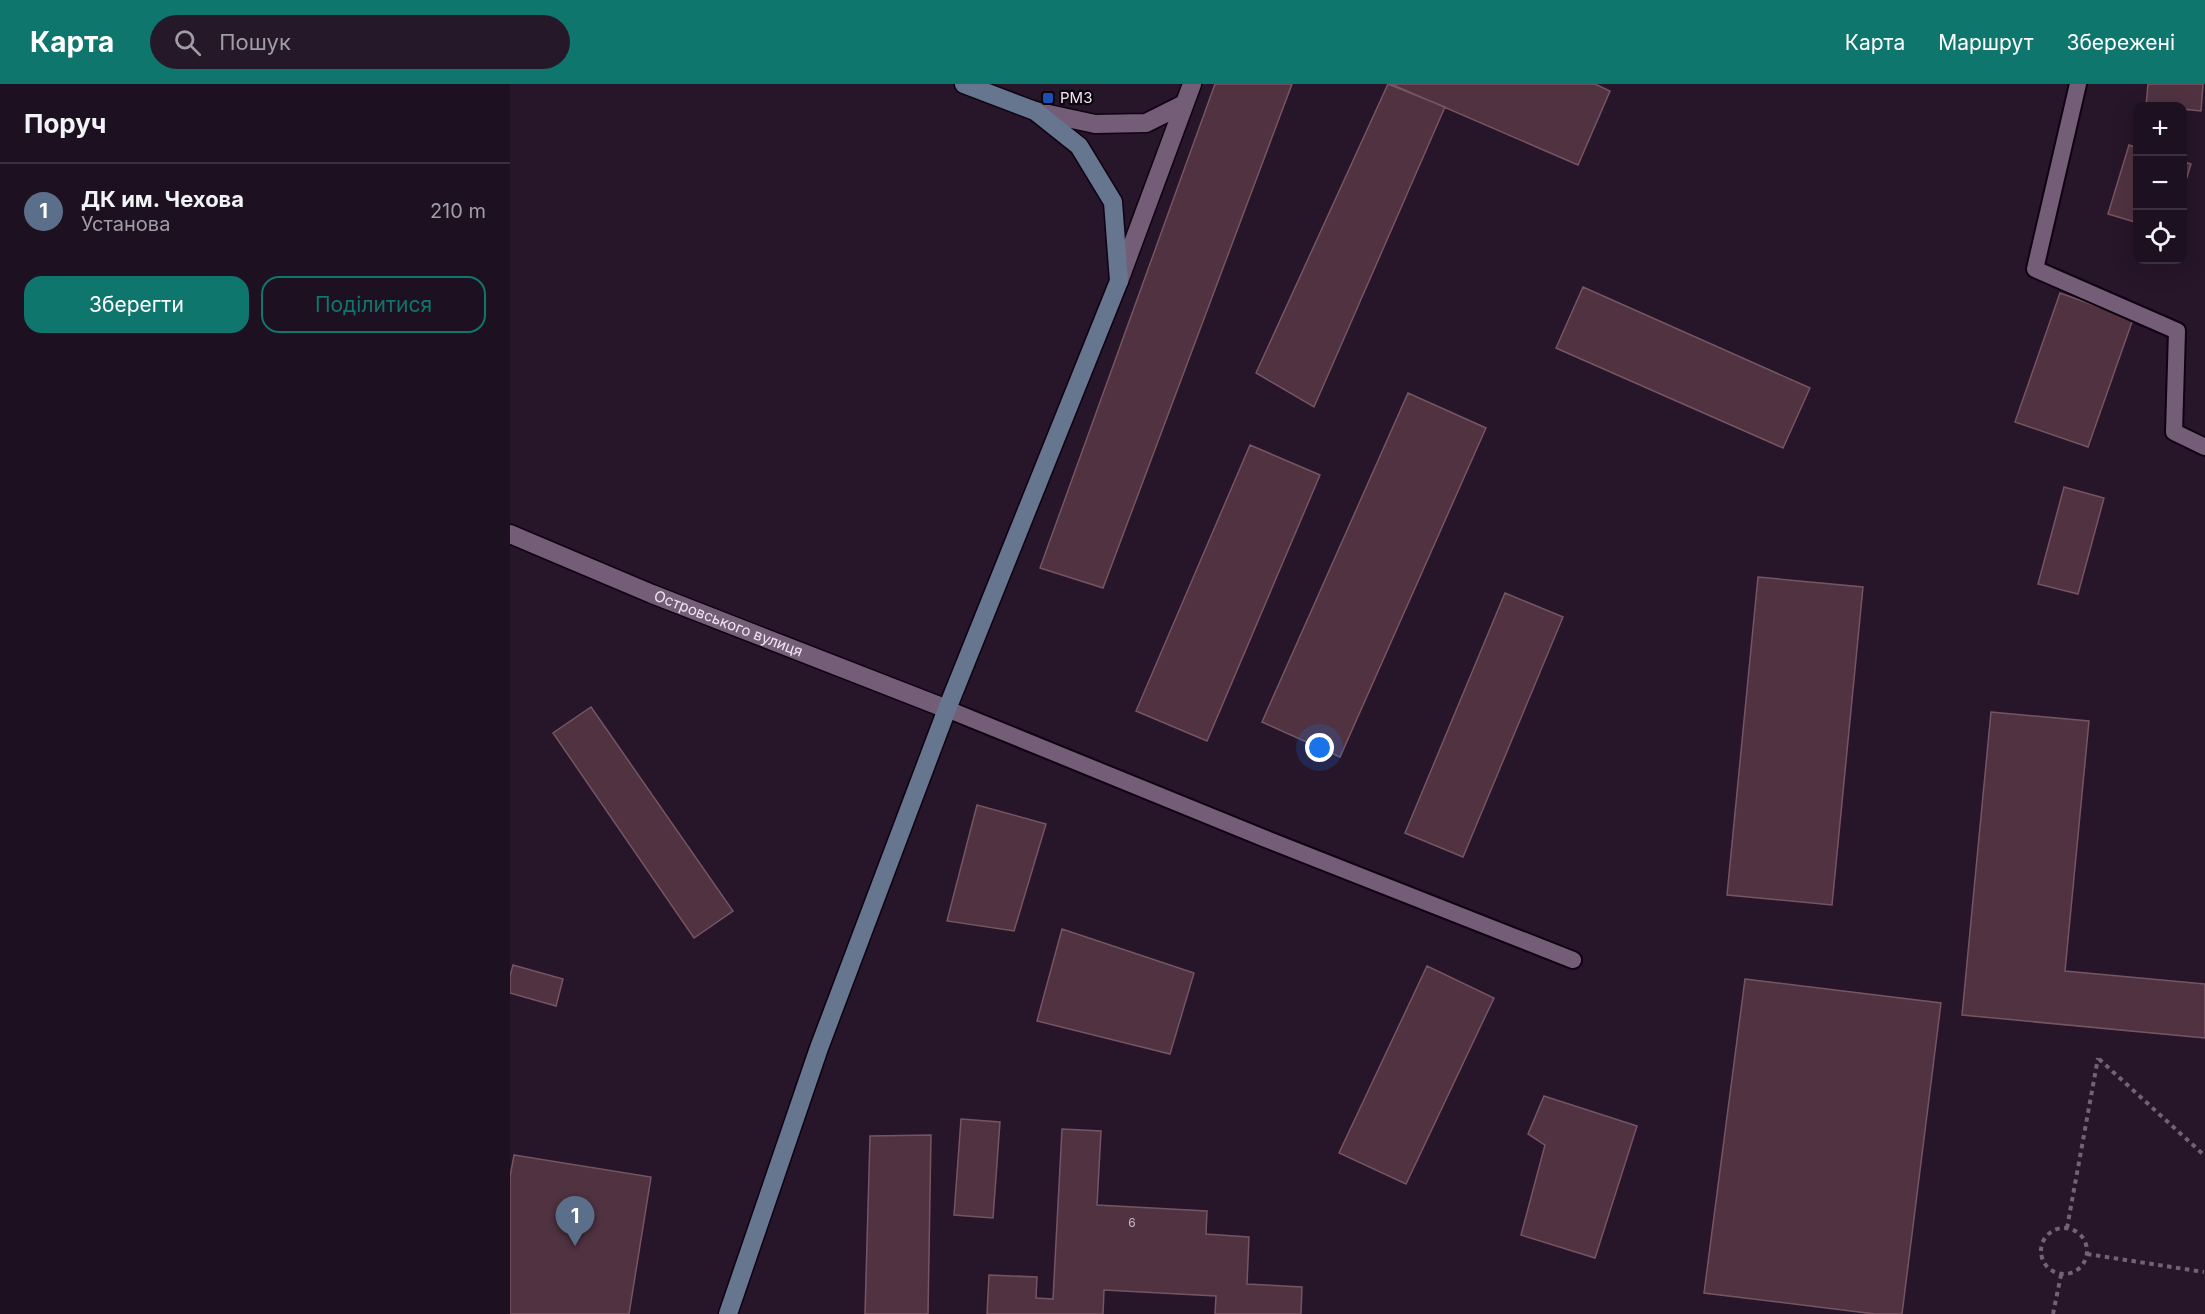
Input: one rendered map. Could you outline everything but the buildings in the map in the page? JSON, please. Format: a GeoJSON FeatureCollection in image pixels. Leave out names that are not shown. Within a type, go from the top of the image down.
{"type":"FeatureCollection","features":[{"type":"Feature","properties":{"kind":"main road"},"geometry":{"type":"LineString","coordinates":[[728,1314],[819,1048],[947,709],[1119,280],[1113,202],[1079,147],[1035,111],[964,84]]}},
{"type":"Feature","properties":{"kind":"street"},"geometry":{"type":"LineString","coordinates":[[1119,280],[1192,84]]}},
{"type":"Feature","properties":{"kind":"street"},"geometry":{"type":"LineString","coordinates":[[1035,111],[1095,124],[1146,123],[1184,104]]}},
{"type":"Feature","properties":{"kind":"street","name":"Островського вулиця"},"geometry":{"type":"LineString","coordinates":[[510,534],[652,594],[947,709]]}},
{"type":"Feature","properties":{"kind":"lane"},"geometry":{"type":"LineString","coordinates":[[2078,84],[2035,270],[2177,331],[2174,432],[2205,447]]}},
{"type":"Feature","properties":{"kind":"lane"},"geometry":{"type":"LineString","coordinates":[[947,709],[1266,839],[1573,960]]}},
{"type":"Feature","properties":{"kind":"path"},"geometry":{"type":"LineString","coordinates":[[2067,1228],[2098,1058],[2205,1156]]}},
{"type":"Feature","properties":{"kind":"path"},"geometry":{"type":"LineString","coordinates":[[2067,1228],[2080,1234],[2087,1247],[2087,1254],[2081,1268],[2061,1275],[2047,1267],[2041,1252],[2045,1237],[2059,1229],[2067,1228]]}},
{"type":"Feature","properties":{"kind":"path"},"geometry":{"type":"LineString","coordinates":[[2087,1254],[2204,1272]]}},
{"type":"Feature","properties":{"kind":"path"},"geometry":{"type":"LineString","coordinates":[[2053,1314],[2061,1275]]}},
{"type":"Feature","properties":{"kind":"place","name":"РМЗ"},"geometry":{"type":"Point","coordinates":[1048,98]}},
{"type":"Feature","properties":{"kind":"place","name":"ДК им. Чехова"},"geometry":{"type":"Point","coordinates":[575,1246]}}]}
